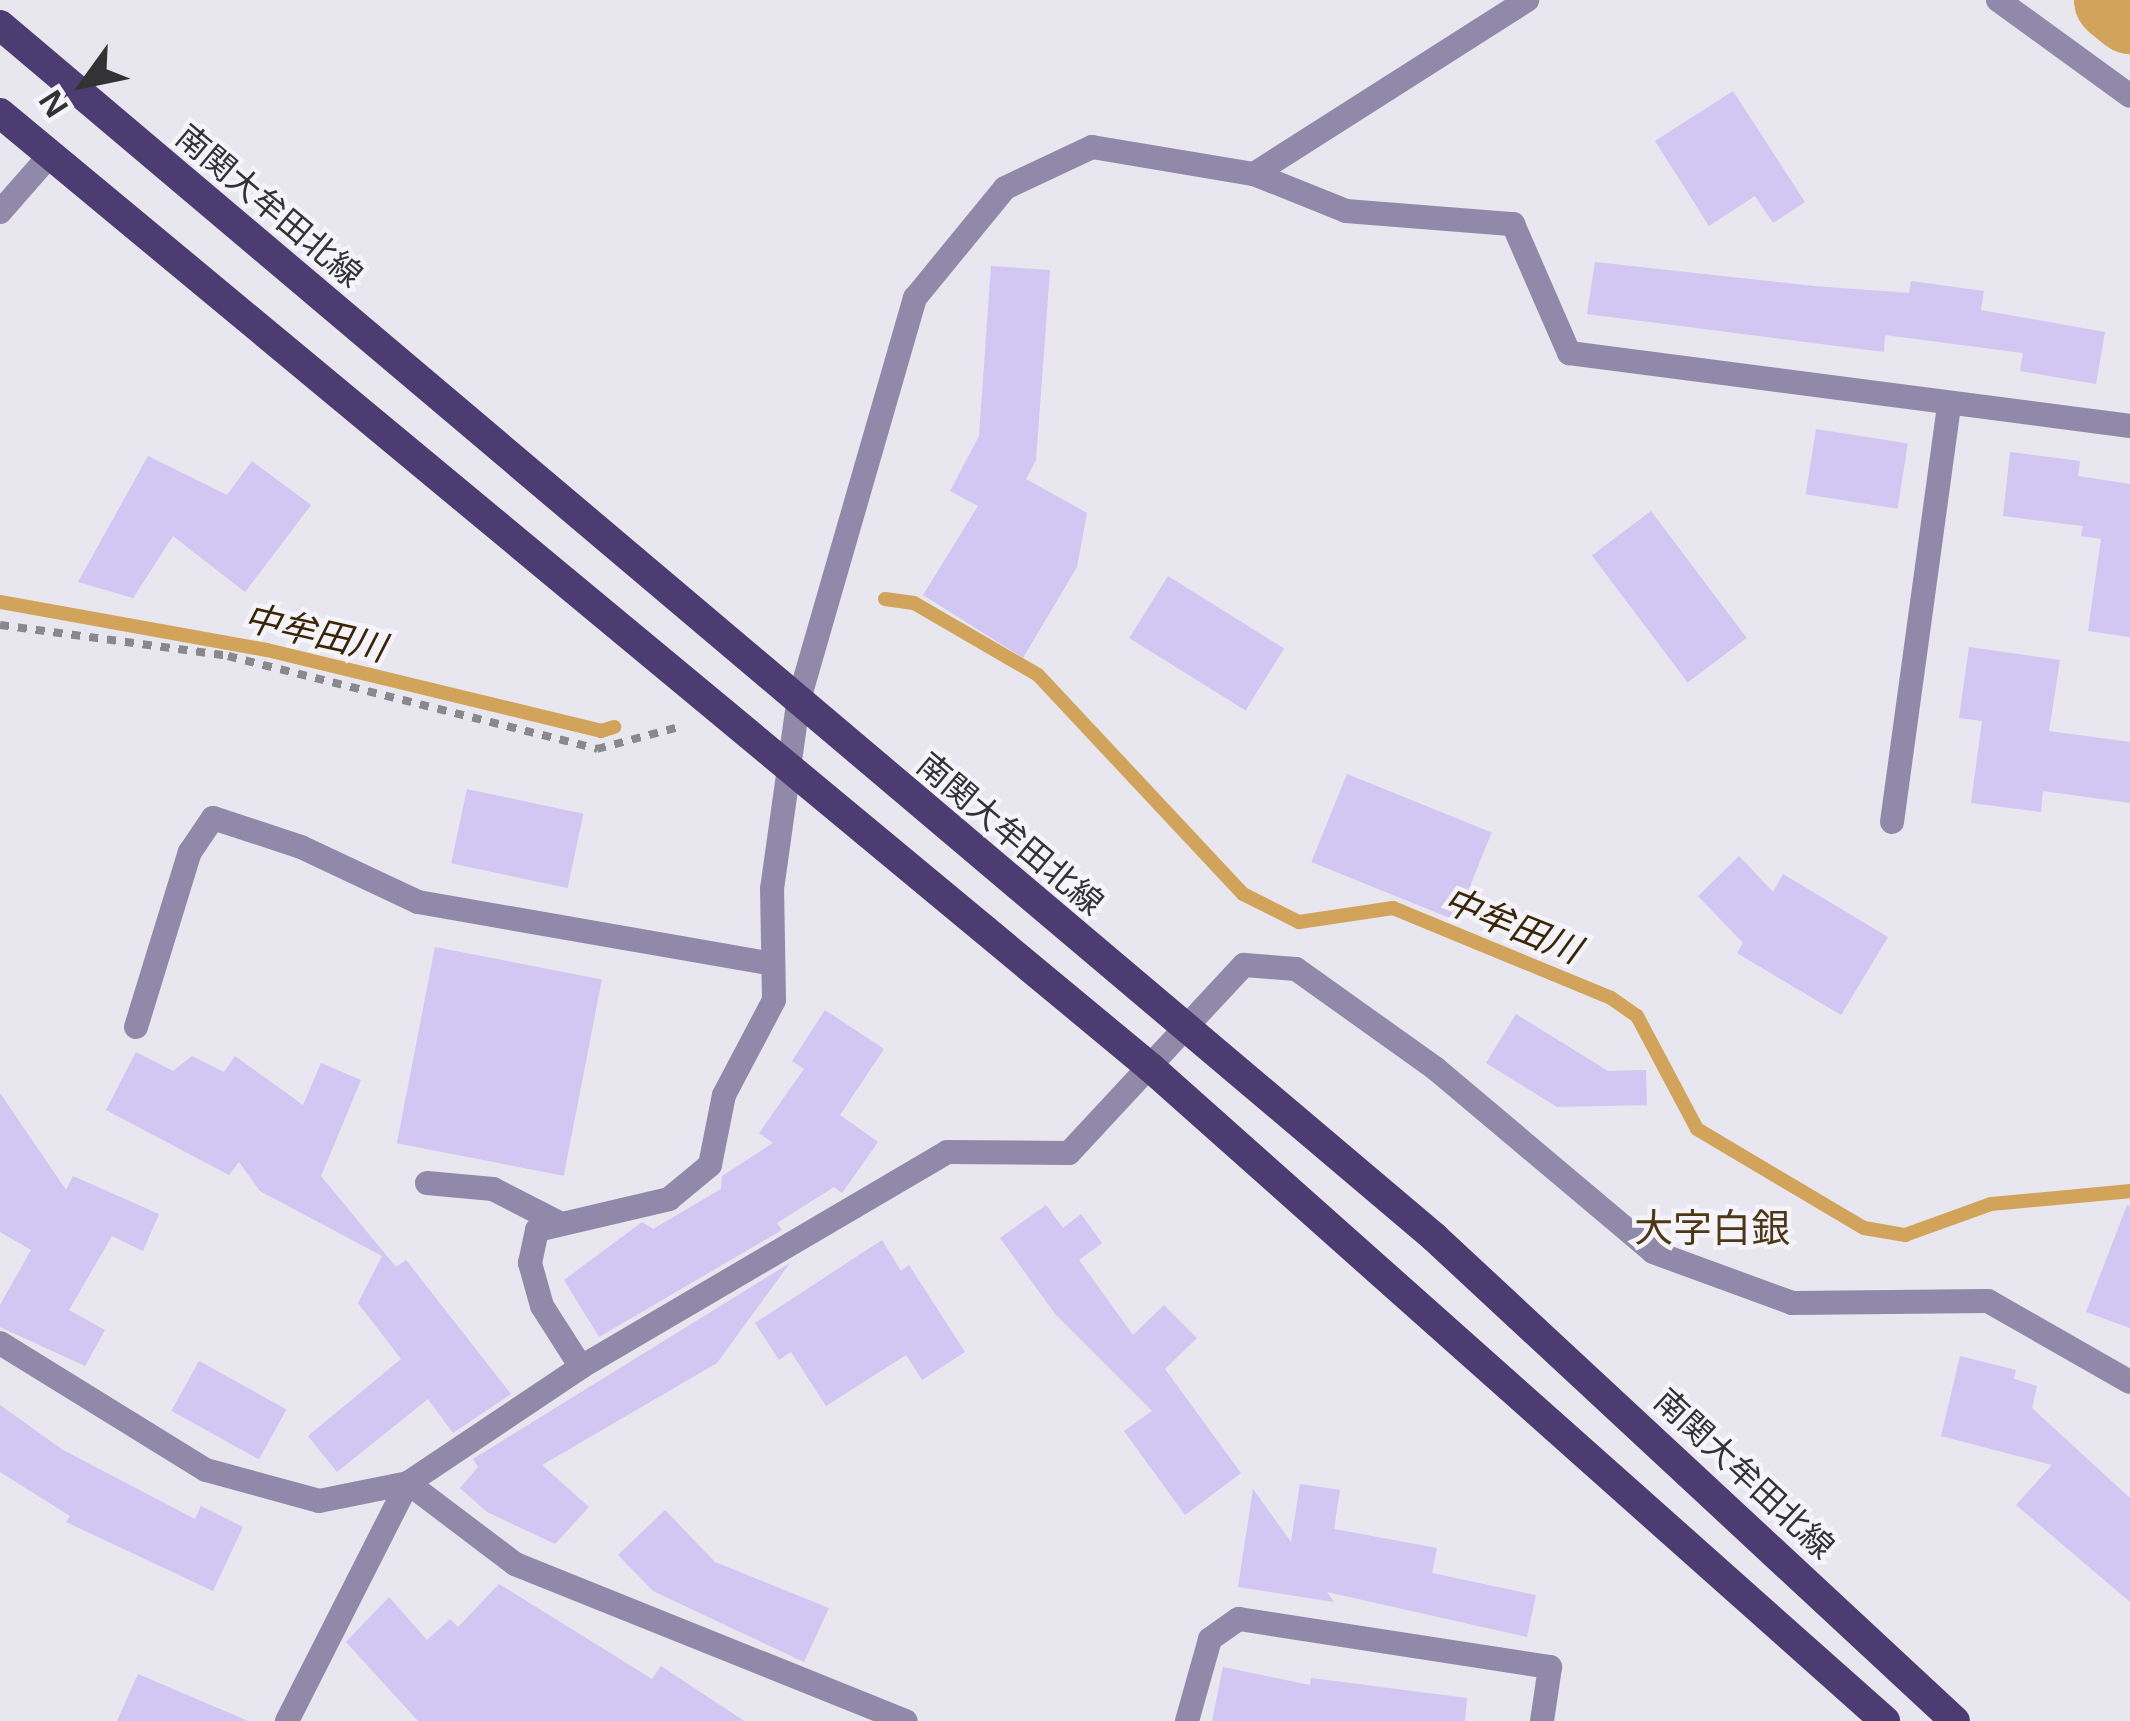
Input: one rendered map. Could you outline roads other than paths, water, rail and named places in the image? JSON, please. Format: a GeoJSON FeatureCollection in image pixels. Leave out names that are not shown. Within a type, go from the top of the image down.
{"type":"FeatureCollection","features":[{"type":"Feature","properties":{"kind":"main road","name":"南関大牟田北線"},"geometry":{"type":"LineString","coordinates":[[0,25],[1434,1237],[1954,1721]]}},
{"type":"Feature","properties":{"kind":"main road"},"geometry":{"type":"LineString","coordinates":[[0,113],[1150,1067],[1873,1717]]}},
{"type":"Feature","properties":{"kind":"street"},"geometry":{"type":"LineString","coordinates":[[1254,174],[1527,0]]}},
{"type":"Feature","properties":{"kind":"street"},"geometry":{"type":"LineString","coordinates":[[1998,0],[2130,96]]}},
{"type":"Feature","properties":{"kind":"street"},"geometry":{"type":"LineString","coordinates":[[581,1367],[542,1306],[530,1263],[537,1230],[669,1199],[710,1165],[724,1095],[774,1000],[772,889],[798,703],[915,298],[1005,188],[1092,147],[1254,174],[1346,211],[1514,224],[1569,353],[1949,407],[2130,426]]}},
{"type":"Feature","properties":{"kind":"street"},"geometry":{"type":"LineString","coordinates":[[0,212],[50,155]]}},
{"type":"Feature","properties":{"kind":"street"},"geometry":{"type":"LineString","coordinates":[[1892,822],[1949,407]]}},
{"type":"Feature","properties":{"kind":"street"},"geometry":{"type":"LineString","coordinates":[[136,1027],[190,851],[213,818],[301,847],[418,902],[773,964]]}},
{"type":"Feature","properties":{"kind":"street"},"geometry":{"type":"LineString","coordinates":[[0,1343],[206,1470],[319,1501],[408,1483],[581,1367],[946,1152],[1070,1154],[1244,965],[1295,970],[1436,1069],[1653,1252],[1792,1304],[1988,1301],[2130,1382]]}},
{"type":"Feature","properties":{"kind":"street"},"geometry":{"type":"LineString","coordinates":[[427,1184],[493,1189],[561,1224]]}},
{"type":"Feature","properties":{"kind":"street"},"geometry":{"type":"LineString","coordinates":[[408,1483],[515,1564],[901,1721]]}},
{"type":"Feature","properties":{"kind":"street"},"geometry":{"type":"LineString","coordinates":[[287,1721],[408,1483]]}},
{"type":"Feature","properties":{"kind":"street"},"geometry":{"type":"LineString","coordinates":[[1187,1721],[1210,1639],[1239,1618],[1550,1666],[1542,1721]]}},
{"type":"Feature","properties":{"kind":"waterway"},"geometry":{"type":"LineString","coordinates":[[2114,0],[2130,13]]}},
{"type":"Feature","properties":{"kind":"waterway","name":"中牟田川"},"geometry":{"type":"LineString","coordinates":[[885,599],[914,603],[1038,675],[1243,894],[1299,922],[1393,908],[1611,998],[1637,1016],[1697,1129],[1864,1228],[1905,1235],[1991,1204],[2130,1191]]}},
{"type":"Feature","properties":{"kind":"waterway","name":"中牟田川"},"geometry":{"type":"LineString","coordinates":[[0,602],[267,650],[601,731],[614,727]]}},
{"type":"Feature","properties":{"kind":"district","name":"大字白銀"},"geometry":{"type":"Point","coordinates":[1712,1229]}}]}
